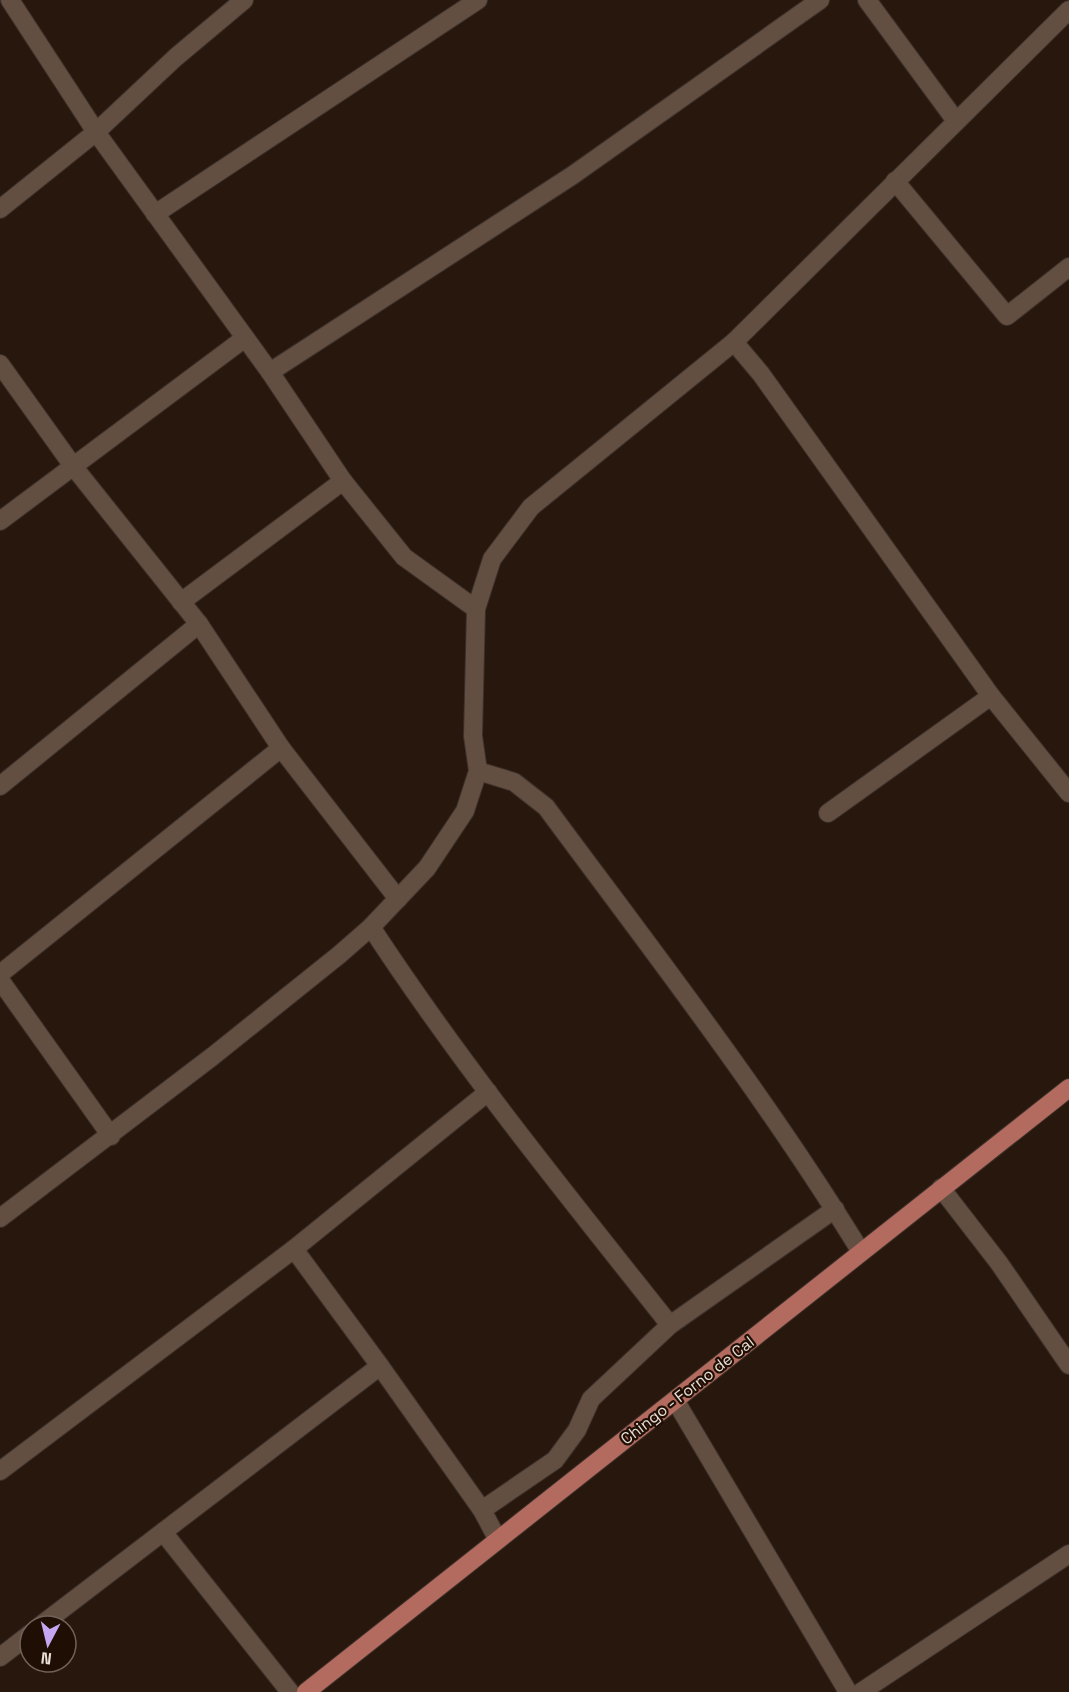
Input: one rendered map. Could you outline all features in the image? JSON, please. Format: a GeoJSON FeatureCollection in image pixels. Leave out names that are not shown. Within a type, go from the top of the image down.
{"type":"FeatureCollection","features":[{"type":"Feature","properties":{"kind":"main road","name":"Chingo - Forno de Cal"},"geometry":{"type":"LineString","coordinates":[[306,1692],[1069,1089]]}},
{"type":"Feature","properties":{"kind":"street"},"geometry":{"type":"LineString","coordinates":[[10,0],[96,132],[270,372],[343,481],[404,557],[476,609]]}},
{"type":"Feature","properties":{"kind":"street"},"geometry":{"type":"LineString","coordinates":[[0,208],[96,132],[176,57],[244,0]]}},
{"type":"Feature","properties":{"kind":"street"},"geometry":{"type":"LineString","coordinates":[[155,214],[478,0]]}},
{"type":"Feature","properties":{"kind":"street"},"geometry":{"type":"LineString","coordinates":[[270,372],[573,175],[820,0]]}},
{"type":"Feature","properties":{"kind":"street"},"geometry":{"type":"LineString","coordinates":[[867,0],[956,121]]}},
{"type":"Feature","properties":{"kind":"street"},"geometry":{"type":"LineString","coordinates":[[0,1218],[111,1136],[222,1049],[371,927],[427,868],[465,811],[478,771],[473,736],[476,609],[492,559],[531,507],[734,342],[1069,10]]}},
{"type":"Feature","properties":{"kind":"street"},"geometry":{"type":"LineString","coordinates":[[895,181],[1007,316],[1069,267]]}},
{"type":"Feature","properties":{"kind":"street"},"geometry":{"type":"LineString","coordinates":[[0,521],[245,338]]}},
{"type":"Feature","properties":{"kind":"street"},"geometry":{"type":"LineString","coordinates":[[734,342],[768,383],[991,696],[1069,793]]}},
{"type":"Feature","properties":{"kind":"street"},"geometry":{"type":"LineString","coordinates":[[0,364],[73,466],[199,624],[281,748],[398,899]]}},
{"type":"Feature","properties":{"kind":"street"},"geometry":{"type":"LineString","coordinates":[[181,602],[343,481]]}},
{"type":"Feature","properties":{"kind":"street"},"geometry":{"type":"LineString","coordinates":[[0,786],[199,624]]}},
{"type":"Feature","properties":{"kind":"street"},"geometry":{"type":"LineString","coordinates":[[828,813],[991,696]]}},
{"type":"Feature","properties":{"kind":"street"},"geometry":{"type":"LineString","coordinates":[[0,974],[281,748]]}},
{"type":"Feature","properties":{"kind":"street"},"geometry":{"type":"LineString","coordinates":[[478,771],[514,782],[546,807],[720,1044],[861,1252]]}},
{"type":"Feature","properties":{"kind":"street"},"geometry":{"type":"LineString","coordinates":[[371,927],[417,998],[537,1158],[670,1325]]}},
{"type":"Feature","properties":{"kind":"street"},"geometry":{"type":"LineString","coordinates":[[0,980],[111,1136]]}},
{"type":"Feature","properties":{"kind":"street"},"geometry":{"type":"LineString","coordinates":[[0,1471],[294,1249],[488,1092]]}},
{"type":"Feature","properties":{"kind":"street"},"geometry":{"type":"LineString","coordinates":[[942,1188],[999,1263],[1069,1365]]}},
{"type":"Feature","properties":{"kind":"street"},"geometry":{"type":"LineString","coordinates":[[482,1510],[519,1487],[555,1460],[577,1430],[591,1399],[670,1325],[834,1209]]}},
{"type":"Feature","properties":{"kind":"street"},"geometry":{"type":"LineString","coordinates":[[294,1249],[482,1510],[498,1540]]}},
{"type":"Feature","properties":{"kind":"street"},"geometry":{"type":"LineString","coordinates":[[56,1614],[380,1366]]}},
{"type":"Feature","properties":{"kind":"street"},"geometry":{"type":"LineString","coordinates":[[675,1400],[848,1692]]}},
{"type":"Feature","properties":{"kind":"street"},"geometry":{"type":"LineString","coordinates":[[163,1532],[290,1692]]}},
{"type":"Feature","properties":{"kind":"street"},"geometry":{"type":"LineString","coordinates":[[861,1692],[1069,1554]]}},
{"type":"Feature","properties":{"kind":"street"},"geometry":{"type":"LineString","coordinates":[[0,1657],[18,1643]]}}]}
